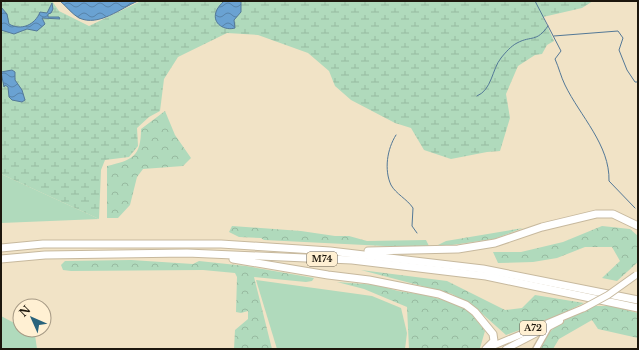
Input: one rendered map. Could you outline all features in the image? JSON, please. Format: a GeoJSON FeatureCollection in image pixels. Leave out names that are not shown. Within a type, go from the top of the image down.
{"type":"FeatureCollection","features":[{"type":"Feature","properties":{"kind":"highway","name":"M74"},"geometry":{"type":"LineString","coordinates":[[337,252],[458,249],[495,243],[542,227],[588,215],[604,213],[613,214],[638,226]]}},
{"type":"Feature","properties":{"kind":"highway","name":"M74"},"geometry":{"type":"LineString","coordinates":[[1,248],[43,244],[221,244],[337,252],[483,269],[638,300]]}},
{"type":"Feature","properties":{"kind":"highway","name":"M74"},"geometry":{"type":"LineString","coordinates":[[202,253],[328,275],[369,280],[439,294],[466,305],[479,317],[500,343]]}},
{"type":"Feature","properties":{"kind":"highway","name":"M74"},"geometry":{"type":"LineString","coordinates":[[1,259],[45,255],[202,253],[352,260],[486,276],[638,308]]}},
{"type":"Feature","properties":{"kind":"highway"},"geometry":{"type":"LineString","coordinates":[[486,349],[494,341],[493,334]]}},
{"type":"Feature","properties":{"kind":"main road","name":"A72"},"geometry":{"type":"LineString","coordinates":[[506,349],[541,332],[608,295],[637,274]]}},
{"type":"Feature","properties":{"kind":"main road","name":"A72"},"geometry":{"type":"LineString","coordinates":[[486,349],[568,316]]}},
{"type":"Feature","properties":{"kind":"main road","name":"A72"},"geometry":{"type":"LineString","coordinates":[[500,343],[505,346],[541,332]]}},
{"type":"Feature","properties":{"kind":"street"},"geometry":{"type":"LineString","coordinates":[[536,349],[539,341],[548,328]]}},
{"type":"Feature","properties":{"kind":"green space"},"geometry":{"type":"Polygon","coordinates":[[[1,1],[52,1],[59,11],[89,26],[141,1],[593,1],[582,8],[543,17],[554,41],[547,45],[542,54],[535,55],[518,66],[506,94],[510,118],[500,151],[451,159],[424,150],[411,128],[395,123],[351,100],[335,86],[329,71],[308,53],[258,35],[227,33],[178,57],[164,79],[160,111],[149,117],[137,128],[138,146],[129,157],[105,160],[101,170],[99,219],[1,174],[1,1]]]}},
{"type":"Feature","properties":{"kind":"green space"},"geometry":{"type":"Polygon","coordinates":[[[165,111],[175,135],[191,158],[183,166],[143,169],[137,177],[130,205],[118,218],[107,218],[107,166],[123,162],[133,156],[139,146],[141,129],[165,111]]]}},
{"type":"Feature","properties":{"kind":"green space"},"geometry":{"type":"Polygon","coordinates":[[[1,174],[99,219],[1,223],[1,174]]]}},
{"type":"Feature","properties":{"kind":"green space"},"geometry":{"type":"Polygon","coordinates":[[[232,226],[349,236],[367,241],[426,240],[429,246],[405,247],[264,240],[261,238],[239,237],[229,232],[232,226]]]}},
{"type":"Feature","properties":{"kind":"green space"},"geometry":{"type":"Polygon","coordinates":[[[602,226],[630,229],[638,236],[638,262],[617,281],[602,278],[620,261],[612,247],[585,247],[557,258],[533,262],[498,263],[493,252],[521,252],[563,242],[602,226]]]}},
{"type":"Feature","properties":{"kind":"green space"},"geometry":{"type":"Polygon","coordinates":[[[523,228],[494,239],[438,247],[438,245],[446,241],[523,228]]]}},
{"type":"Feature","properties":{"kind":"green space"},"geometry":{"type":"Polygon","coordinates":[[[131,260],[193,264],[199,261],[246,266],[314,278],[312,281],[306,282],[254,277],[272,349],[234,349],[235,330],[248,319],[248,311],[241,313],[236,312],[237,277],[235,273],[203,270],[71,271],[63,270],[61,265],[65,261],[131,260]]]}},
{"type":"Feature","properties":{"kind":"green space"},"geometry":{"type":"Polygon","coordinates":[[[361,270],[447,281],[505,310],[522,308],[535,295],[584,303],[555,317],[506,335],[478,310],[452,294],[361,270]]]}},
{"type":"Feature","properties":{"kind":"green space"},"geometry":{"type":"Polygon","coordinates":[[[256,280],[372,296],[401,308],[407,333],[405,349],[277,349],[256,280]]]}},
{"type":"Feature","properties":{"kind":"green space"},"geometry":{"type":"Polygon","coordinates":[[[337,282],[377,285],[398,291],[425,295],[447,301],[468,310],[485,331],[480,348],[409,349],[407,307],[364,289],[337,282]]]}},
{"type":"Feature","properties":{"kind":"green space"},"geometry":{"type":"Polygon","coordinates":[[[593,306],[611,306],[638,313],[638,338],[598,329],[592,320],[559,339],[553,349],[540,349],[543,341],[554,328],[569,317],[593,306]]]}},
{"type":"Feature","properties":{"kind":"green space"},"geometry":{"type":"Polygon","coordinates":[[[1,316],[12,322],[12,338],[35,338],[37,349],[1,349],[1,316]]]}},
{"type":"Feature","properties":{"kind":"water"},"geometry":{"type":"Polygon","coordinates":[[[60,1],[138,1],[110,16],[87,20],[76,16],[60,1]]]}},
{"type":"Feature","properties":{"kind":"water"},"geometry":{"type":"Polygon","coordinates":[[[224,1],[241,1],[241,12],[234,20],[235,28],[231,29],[220,26],[216,20],[215,16],[219,6],[224,1]]]}},
{"type":"Feature","properties":{"kind":"water"},"geometry":{"type":"Polygon","coordinates":[[[52,3],[53,9],[51,13],[48,14],[48,17],[59,17],[60,19],[42,18],[45,24],[37,31],[27,29],[14,34],[1,30],[1,7],[7,14],[9,24],[23,27],[35,20],[40,12],[47,13],[52,3]]]}},
{"type":"Feature","properties":{"kind":"water"},"geometry":{"type":"Polygon","coordinates":[[[12,70],[15,72],[15,80],[22,90],[25,100],[22,102],[12,100],[9,97],[8,87],[5,85],[4,87],[1,72],[12,70]]]}},
{"type":"Feature","properties":{"kind":"waterway"},"geometry":{"type":"LineString","coordinates":[[535,1],[561,51],[555,59],[564,82],[571,97],[593,131],[605,155],[609,181],[635,208]]}},
{"type":"Feature","properties":{"kind":"waterway"},"geometry":{"type":"LineString","coordinates":[[477,96],[486,89],[498,63],[508,50],[517,43],[537,37],[548,26]]}},
{"type":"Feature","properties":{"kind":"waterway"},"geometry":{"type":"LineString","coordinates":[[554,36],[618,31],[623,38],[619,50],[627,70],[635,82],[638,82]]}},
{"type":"Feature","properties":{"kind":"waterway"},"geometry":{"type":"LineString","coordinates":[[396,135],[390,147],[389,153],[387,166],[389,179],[393,188],[413,208],[412,226],[417,233]]}}]}
